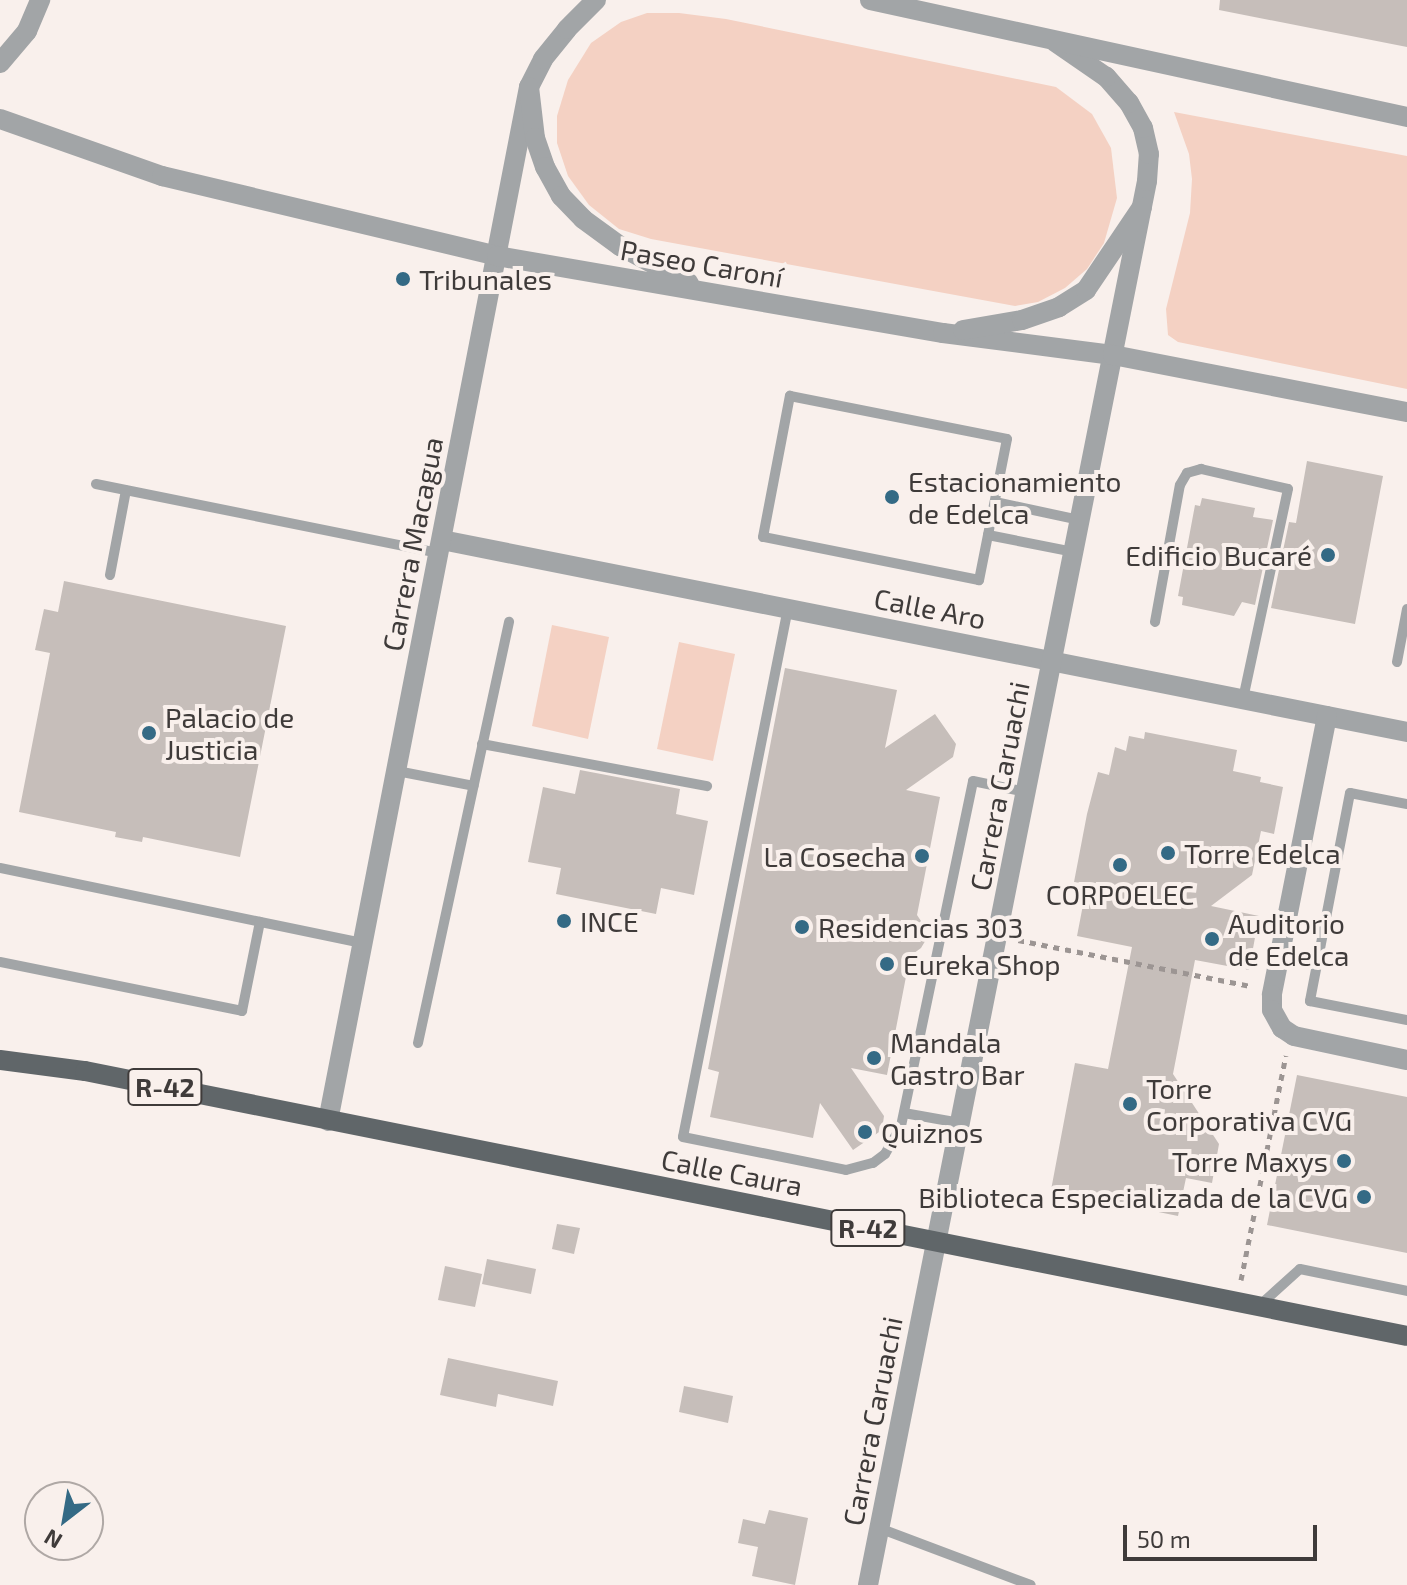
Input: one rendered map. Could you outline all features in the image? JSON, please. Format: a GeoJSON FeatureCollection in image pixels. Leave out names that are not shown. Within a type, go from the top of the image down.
{"type":"FeatureCollection","features":[{"type":"Feature","properties":{"kind":"main road","name":"R-42"},"geometry":{"type":"LineString","coordinates":[[0,1060],[85,1071],[328,1121]]}},
{"type":"Feature","properties":{"kind":"main road","name":"Calle Caura"},"geometry":{"type":"LineString","coordinates":[[328,1121],[1407,1336]]}},
{"type":"Feature","properties":{"kind":"street"},"geometry":{"type":"LineString","coordinates":[[0,63],[27,31],[40,0]]}},
{"type":"Feature","properties":{"kind":"street","name":"Carrera Macagua"},"geometry":{"type":"LineString","coordinates":[[328,1121],[529,87],[543,59],[596,0]]}},
{"type":"Feature","properties":{"kind":"street"},"geometry":{"type":"LineString","coordinates":[[870,0],[1407,117]]}},
{"type":"Feature","properties":{"kind":"street","name":"Carrera Caruachi"},"geometry":{"type":"LineString","coordinates":[[868,1585],[1113,355],[1142,207],[1149,154],[1143,128],[1129,103],[1106,77],[1048,39]]}},
{"type":"Feature","properties":{"kind":"street"},"geometry":{"type":"LineString","coordinates":[[529,87],[535,138],[545,167],[561,196],[583,219],[620,246],[706,292]]}},
{"type":"Feature","properties":{"kind":"street","name":"Paseo Caroní"},"geometry":{"type":"LineString","coordinates":[[0,119],[162,176],[497,256],[943,333],[1113,355],[1407,412]]}},
{"type":"Feature","properties":{"kind":"street"},"geometry":{"type":"LineString","coordinates":[[943,333],[1022,320],[1073,299],[1086,290],[1105,266],[1142,207]]}},
{"type":"Feature","properties":{"kind":"street","name":"Calle Aro"},"geometry":{"type":"LineString","coordinates":[[440,546],[788,608],[1407,732]]}},
{"type":"Feature","properties":{"kind":"street"},"geometry":{"type":"LineString","coordinates":[[1327,716],[1273,991],[1274,1017],[1294,1036],[1407,1060]]}},
{"type":"Feature","properties":{"kind":"lane"},"geometry":{"type":"LineString","coordinates":[[790,396],[1007,439],[988,535],[979,580],[763,537],[790,396]]}},
{"type":"Feature","properties":{"kind":"lane"},"geometry":{"type":"LineString","coordinates":[[1155,622],[1180,485],[1187,473],[1201,469],[1288,489],[1243,699]]}},
{"type":"Feature","properties":{"kind":"lane"},"geometry":{"type":"LineString","coordinates":[[96,484],[440,546]]}},
{"type":"Feature","properties":{"kind":"lane"},"geometry":{"type":"LineString","coordinates":[[110,575],[126,490]]}},
{"type":"Feature","properties":{"kind":"lane"},"geometry":{"type":"LineString","coordinates":[[995,502],[1080,520]]}},
{"type":"Feature","properties":{"kind":"lane"},"geometry":{"type":"LineString","coordinates":[[988,535],[1074,552]]}},
{"type":"Feature","properties":{"kind":"lane"},"geometry":{"type":"LineString","coordinates":[[788,608],[683,1137],[832,1169],[858,1169],[873,1163],[892,1146],[904,1113],[973,781],[1026,792]]}},
{"type":"Feature","properties":{"kind":"lane"},"geometry":{"type":"LineString","coordinates":[[1397,662],[1407,609]]}},
{"type":"Feature","properties":{"kind":"lane"},"geometry":{"type":"LineString","coordinates":[[418,1043],[509,622]]}},
{"type":"Feature","properties":{"kind":"lane"},"geometry":{"type":"LineString","coordinates":[[482,744],[707,786]]}},
{"type":"Feature","properties":{"kind":"lane"},"geometry":{"type":"LineString","coordinates":[[397,771],[474,786]]}},
{"type":"Feature","properties":{"kind":"lane"},"geometry":{"type":"LineString","coordinates":[[1407,804],[1350,793],[1310,1001],[1407,1020]]}},
{"type":"Feature","properties":{"kind":"lane"},"geometry":{"type":"LineString","coordinates":[[0,868],[363,943]]}},
{"type":"Feature","properties":{"kind":"lane"},"geometry":{"type":"LineString","coordinates":[[0,962],[242,1011],[260,922]]}},
{"type":"Feature","properties":{"kind":"lane"},"geometry":{"type":"LineString","coordinates":[[904,1113],[960,1123]]}},
{"type":"Feature","properties":{"kind":"lane"},"geometry":{"type":"LineString","coordinates":[[1259,1306],[1300,1269],[1407,1291]]}},
{"type":"Feature","properties":{"kind":"lane"},"geometry":{"type":"LineString","coordinates":[[879,1528],[1031,1585]]}},
{"type":"Feature","properties":{"kind":"path"},"geometry":{"type":"LineString","coordinates":[[997,936],[1273,991]]}},
{"type":"Feature","properties":{"kind":"path"},"geometry":{"type":"LineString","coordinates":[[1237,1302],[1288,1043],[1294,1036]]}},
{"type":"Feature","properties":{"kind":"shaded area"},"geometry":{"type":"Polygon","coordinates":[[[647,13],[679,13],[726,19],[1056,87],[1092,114],[1111,148],[1117,198],[1104,243],[1087,269],[1065,288],[1038,302],[1015,306],[651,239],[619,229],[589,205],[568,176],[557,143],[557,116],[568,80],[591,43],[621,22],[647,13]]]}},
{"type":"Feature","properties":{"kind":"shaded area"},"geometry":{"type":"Polygon","coordinates":[[[1174,112],[1407,156],[1407,389],[1178,342],[1168,335],[1166,309],[1190,213],[1192,179],[1189,154],[1174,112]]]}},
{"type":"Feature","properties":{"kind":"shaded area"},"geometry":{"type":"Polygon","coordinates":[[[552,625],[609,637],[588,739],[532,726],[552,625]]]}},
{"type":"Feature","properties":{"kind":"shaded area"},"geometry":{"type":"Polygon","coordinates":[[[679,642],[735,654],[713,761],[657,749],[679,642]]]}},
{"type":"Feature","properties":{"kind":"building"},"geometry":{"type":"Polygon","coordinates":[[[1220,0],[1407,0],[1407,47],[1219,10],[1220,0]]]}},
{"type":"Feature","properties":{"kind":"building","name":"Edificio Bucaré"},"geometry":{"type":"Polygon","coordinates":[[[1307,461],[1383,476],[1355,624],[1271,608],[1289,522],[1296,523],[1307,461]]]}},
{"type":"Feature","properties":{"kind":"building"},"geometry":{"type":"Polygon","coordinates":[[[1202,498],[1255,508],[1253,517],[1273,520],[1255,605],[1242,602],[1234,616],[1182,605],[1183,597],[1178,596],[1195,505],[1200,506],[1202,498]]]}},
{"type":"Feature","properties":{"kind":"building","name":"Palacio de Justicia"},"geometry":{"type":"Polygon","coordinates":[[[64,581],[286,626],[240,857],[143,837],[142,842],[115,837],[116,832],[19,812],[50,653],[35,650],[44,609],[58,612],[64,581]]]}},
{"type":"Feature","properties":{"kind":"building","name":"Residencias 303"},"geometry":{"type":"Polygon","coordinates":[[[785,668],[897,690],[885,748],[935,714],[956,744],[953,757],[906,790],[940,797],[917,915],[925,927],[927,938],[921,948],[910,956],[887,1075],[851,1068],[884,1116],[882,1130],[853,1150],[820,1103],[813,1138],[710,1117],[719,1072],[708,1069],[785,668]]]}},
{"type":"Feature","properties":{"kind":"building"},"geometry":{"type":"Polygon","coordinates":[[[1145,732],[1237,750],[1233,771],[1261,777],[1260,782],[1283,787],[1274,834],[1261,831],[1252,875],[1211,906],[1259,916],[1249,970],[1195,960],[1173,1074],[1219,1144],[1212,1183],[1186,1178],[1178,1216],[1051,1190],[1075,1063],[1108,1069],[1132,947],[1077,936],[1087,884],[1074,882],[1087,814],[1098,772],[1109,775],[1115,747],[1126,751],[1129,736],[1144,739],[1145,732]]]}},
{"type":"Feature","properties":{"kind":"building"},"geometry":{"type":"Polygon","coordinates":[[[580,770],[680,789],[676,814],[708,821],[694,895],[661,888],[656,914],[556,894],[561,868],[528,862],[543,787],[575,794],[580,770]]]}},
{"type":"Feature","properties":{"kind":"building","name":"Torre Maxys"},"geometry":{"type":"Polygon","coordinates":[[[1297,1075],[1407,1097],[1407,1253],[1267,1225],[1297,1075]]]}},
{"type":"Feature","properties":{"kind":"building"},"geometry":{"type":"Polygon","coordinates":[[[557,1224],[580,1228],[574,1254],[552,1249],[557,1224]]]}},
{"type":"Feature","properties":{"kind":"building"},"geometry":{"type":"Polygon","coordinates":[[[487,1259],[536,1269],[531,1294],[482,1284],[487,1259]]]}},
{"type":"Feature","properties":{"kind":"building"},"geometry":{"type":"Polygon","coordinates":[[[445,1266],[482,1274],[475,1307],[438,1300],[445,1266]]]}},
{"type":"Feature","properties":{"kind":"building"},"geometry":{"type":"Polygon","coordinates":[[[448,1358],[558,1381],[553,1406],[498,1394],[496,1407],[440,1395],[448,1358]]]}},
{"type":"Feature","properties":{"kind":"building"},"geometry":{"type":"Polygon","coordinates":[[[684,1386],[733,1396],[728,1423],[679,1412],[684,1386]]]}},
{"type":"Feature","properties":{"kind":"building"},"geometry":{"type":"Polygon","coordinates":[[[769,1510],[808,1518],[795,1585],[752,1576],[758,1547],[738,1543],[743,1519],[765,1524],[769,1510]]]}},
{"type":"Feature","properties":{"kind":"place","name":"Tribunales"},"geometry":{"type":"Point","coordinates":[403,279]}},
{"type":"Feature","properties":{"kind":"place","name":"Estacionamiento de Edelca"},"geometry":{"type":"Point","coordinates":[892,497]}},
{"type":"Feature","properties":{"kind":"place","name":"Edificio Bucaré"},"geometry":{"type":"Point","coordinates":[1328,555]}},
{"type":"Feature","properties":{"kind":"place","name":"Palacio de Justicia"},"geometry":{"type":"Point","coordinates":[149,733]}},
{"type":"Feature","properties":{"kind":"place","name":"Torre Edelca"},"geometry":{"type":"Point","coordinates":[1168,853]}},
{"type":"Feature","properties":{"kind":"place","name":"La Cosecha"},"geometry":{"type":"Point","coordinates":[922,856]}},
{"type":"Feature","properties":{"kind":"place","name":"CORPOELEC"},"geometry":{"type":"Point","coordinates":[1120,865]}},
{"type":"Feature","properties":{"kind":"place","name":"INCE"},"geometry":{"type":"Point","coordinates":[564,921]}},
{"type":"Feature","properties":{"kind":"place","name":"Residencias 303"},"geometry":{"type":"Point","coordinates":[802,927]}},
{"type":"Feature","properties":{"kind":"place","name":"Auditorio de Edelca"},"geometry":{"type":"Point","coordinates":[1212,939]}},
{"type":"Feature","properties":{"kind":"place","name":"Eureka Shop"},"geometry":{"type":"Point","coordinates":[887,964]}},
{"type":"Feature","properties":{"kind":"place","name":"Mandala Gastro Bar"},"geometry":{"type":"Point","coordinates":[874,1058]}},
{"type":"Feature","properties":{"kind":"place","name":"Torre Corporativa CVG"},"geometry":{"type":"Point","coordinates":[1130,1104]}},
{"type":"Feature","properties":{"kind":"place","name":"Quiznos"},"geometry":{"type":"Point","coordinates":[865,1132]}},
{"type":"Feature","properties":{"kind":"place","name":"Torre Maxys"},"geometry":{"type":"Point","coordinates":[1344,1161]}},
{"type":"Feature","properties":{"kind":"place","name":"Biblioteca Especializada de la CVG"},"geometry":{"type":"Point","coordinates":[1364,1197]}}]}
